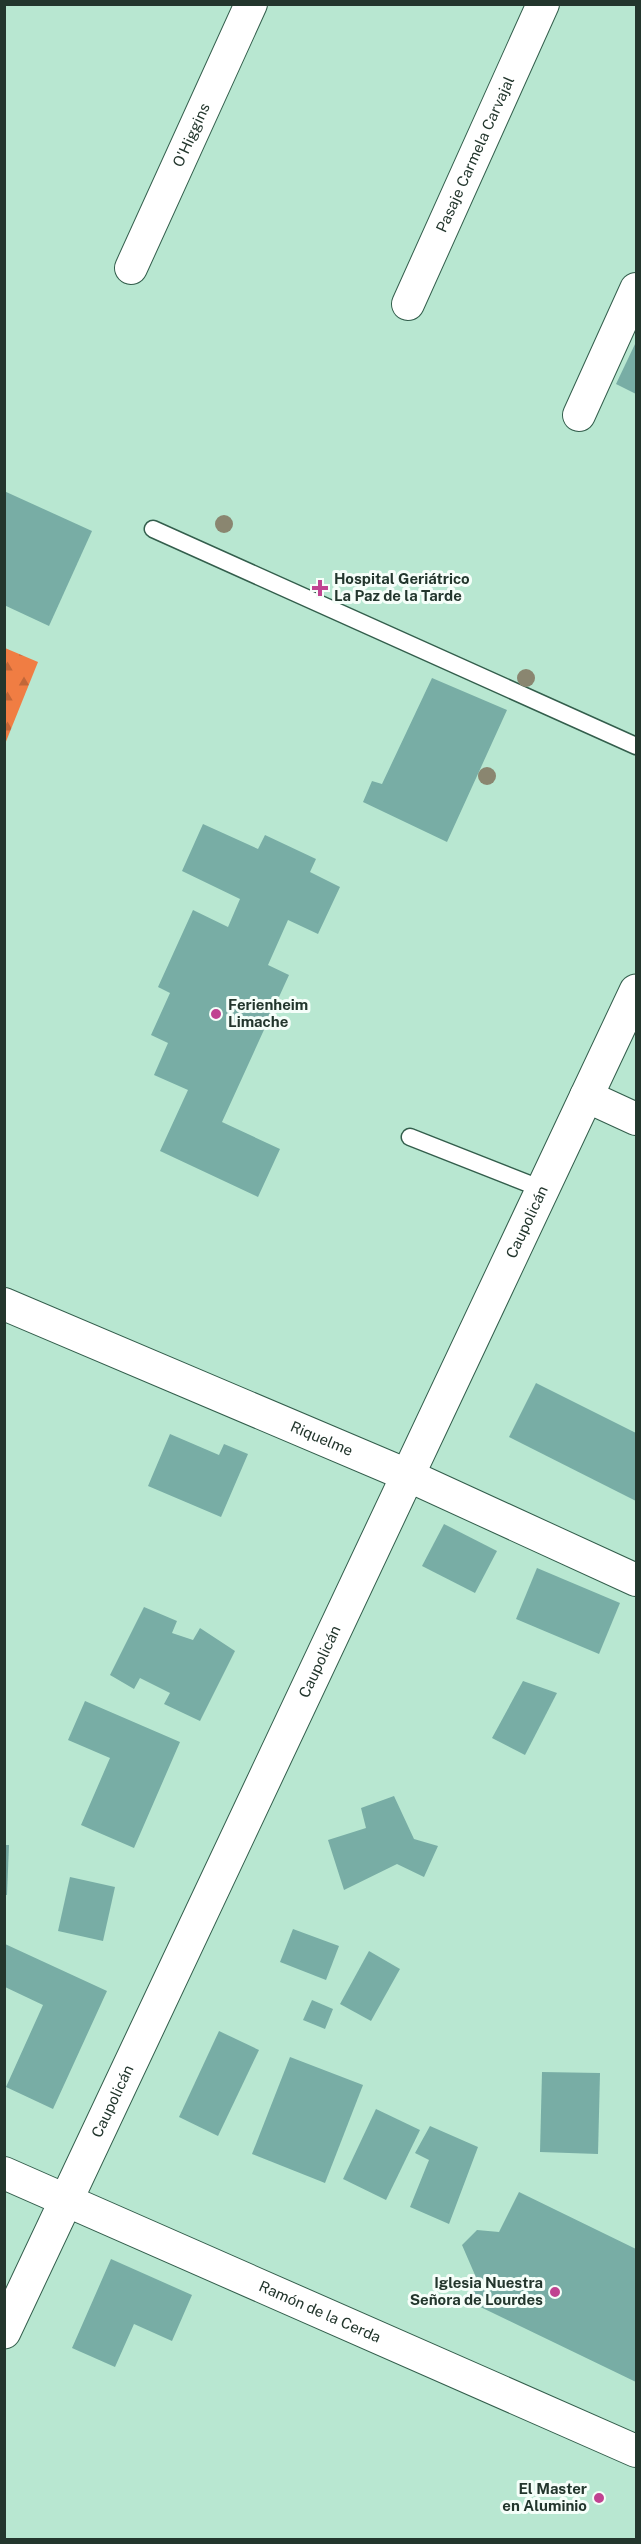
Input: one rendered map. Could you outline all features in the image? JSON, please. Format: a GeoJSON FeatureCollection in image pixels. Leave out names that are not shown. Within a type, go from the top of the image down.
{"type":"FeatureCollection","features":[{"type":"Feature","properties":{"kind":"street","name":"O'Higgins"},"geometry":{"type":"LineString","coordinates":[[131,268],[251,4]]}},
{"type":"Feature","properties":{"kind":"street","name":"Pasaje Carmela Carvajal"},"geometry":{"type":"LineString","coordinates":[[408,304],[543,4]]}},
{"type":"Feature","properties":{"kind":"street"},"geometry":{"type":"LineString","coordinates":[[579,415],[636,289]]}},
{"type":"Feature","properties":{"kind":"street","name":"Caupolicán"},"geometry":{"type":"LineString","coordinates":[[4,2332],[636,992]]}},
{"type":"Feature","properties":{"kind":"street"},"geometry":{"type":"LineString","coordinates":[[586,1096],[636,1119]]}},
{"type":"Feature","properties":{"kind":"street","name":"Riquelme"},"geometry":{"type":"LineString","coordinates":[[4,1304],[407,1475],[636,1580]]}},
{"type":"Feature","properties":{"kind":"street","name":"Ramón de la Cerda"},"geometry":{"type":"LineString","coordinates":[[4,2173],[636,2451]]}},
{"type":"Feature","properties":{"kind":"lane"},"geometry":{"type":"LineString","coordinates":[[153,529],[636,746]]}},
{"type":"Feature","properties":{"kind":"lane"},"geometry":{"type":"LineString","coordinates":[[410,1137],[543,1189]]}},
{"type":"Feature","properties":{"kind":"green space"},"geometry":{"type":"Polygon","coordinates":[[[5,648],[38,662],[5,744],[5,648]]]}},
{"type":"Feature","properties":{"kind":"building"},"geometry":{"type":"Polygon","coordinates":[[[636,342],[636,394],[616,384],[636,342]]]}},
{"type":"Feature","properties":{"kind":"building"},"geometry":{"type":"Polygon","coordinates":[[[4,491],[92,531],[49,626],[4,605],[4,491]]]}},
{"type":"Feature","properties":{"kind":"building"},"geometry":{"type":"Polygon","coordinates":[[[432,678],[507,710],[447,842],[363,802],[372,781],[382,784],[432,678]]]}},
{"type":"Feature","properties":{"kind":"building","name":"Ferienheim Limache"},"geometry":{"type":"Polygon","coordinates":[[[203,824],[258,849],[265,835],[316,859],[310,872],[340,887],[318,934],[288,920],[268,965],[289,975],[222,1122],[280,1149],[258,1197],[160,1151],[188,1090],[154,1075],[168,1043],[151,1035],[170,993],[158,987],[193,910],[228,927],[240,899],[182,871],[203,824]]]}},
{"type":"Feature","properties":{"kind":"building"},"geometry":{"type":"Polygon","coordinates":[[[536,1383],[636,1433],[636,1501],[509,1437],[536,1383]]]}},
{"type":"Feature","properties":{"kind":"building"},"geometry":{"type":"Polygon","coordinates":[[[170,1434],[219,1455],[224,1444],[248,1454],[221,1517],[148,1486],[170,1434]]]}},
{"type":"Feature","properties":{"kind":"building"},"geometry":{"type":"Polygon","coordinates":[[[444,1524],[497,1551],[475,1593],[422,1566],[444,1524]]]}},
{"type":"Feature","properties":{"kind":"building"},"geometry":{"type":"Polygon","coordinates":[[[537,1568],[620,1603],[599,1654],[516,1619],[537,1568]]]}},
{"type":"Feature","properties":{"kind":"building"},"geometry":{"type":"Polygon","coordinates":[[[144,1607],[177,1621],[172,1633],[193,1640],[200,1628],[235,1651],[200,1721],[164,1704],[170,1693],[140,1678],[134,1689],[110,1675],[144,1607]]]}},
{"type":"Feature","properties":{"kind":"building"},"geometry":{"type":"Polygon","coordinates":[[[523,1681],[557,1693],[525,1755],[492,1738],[523,1681]]]}},
{"type":"Feature","properties":{"kind":"building"},"geometry":{"type":"Polygon","coordinates":[[[85,1701],[180,1742],[134,1848],[81,1825],[110,1758],[68,1740],[85,1701]]]}},
{"type":"Feature","properties":{"kind":"building"},"geometry":{"type":"Polygon","coordinates":[[[394,1796],[414,1839],[438,1846],[424,1877],[397,1864],[344,1890],[328,1840],[366,1828],[361,1808],[394,1796]]]}},
{"type":"Feature","properties":{"kind":"building"},"geometry":{"type":"Polygon","coordinates":[[[4,1845],[9,1845],[7,1895],[4,1895],[4,1845]]]}},
{"type":"Feature","properties":{"kind":"building"},"geometry":{"type":"Polygon","coordinates":[[[70,1877],[115,1887],[103,1941],[58,1931],[70,1877]]]}},
{"type":"Feature","properties":{"kind":"building"},"geometry":{"type":"Polygon","coordinates":[[[293,1929],[339,1946],[326,1980],[280,1962],[293,1929]]]}},
{"type":"Feature","properties":{"kind":"building"},"geometry":{"type":"Polygon","coordinates":[[[5,1944],[107,1991],[53,2109],[6,2087],[43,2005],[5,1987],[5,1944]]]}},
{"type":"Feature","properties":{"kind":"building"},"geometry":{"type":"Polygon","coordinates":[[[369,1951],[400,1969],[371,2021],[340,2004],[369,1951]]]}},
{"type":"Feature","properties":{"kind":"building"},"geometry":{"type":"Polygon","coordinates":[[[312,2000],[333,2009],[325,2029],[303,2020],[312,2000]]]}},
{"type":"Feature","properties":{"kind":"building"},"geometry":{"type":"Polygon","coordinates":[[[219,2031],[259,2050],[218,2136],[179,2117],[219,2031]]]}},
{"type":"Feature","properties":{"kind":"building"},"geometry":{"type":"Polygon","coordinates":[[[290,2057],[363,2085],[325,2183],[252,2154],[290,2057]]]}},
{"type":"Feature","properties":{"kind":"building"},"geometry":{"type":"Polygon","coordinates":[[[542,2072],[600,2073],[598,2154],[540,2152],[542,2072]]]}},
{"type":"Feature","properties":{"kind":"building"},"geometry":{"type":"Polygon","coordinates":[[[376,2109],[420,2130],[386,2200],[343,2179],[376,2109]]]}},
{"type":"Feature","properties":{"kind":"building"},"geometry":{"type":"Polygon","coordinates":[[[430,2126],[478,2147],[449,2224],[410,2207],[429,2160],[415,2153],[430,2126]]]}},
{"type":"Feature","properties":{"kind":"building","name":"Iglesia Nuestra Señora de Lourdes"},"geometry":{"type":"Polygon","coordinates":[[[519,2192],[636,2249],[636,2382],[468,2301],[478,2282],[462,2245],[477,2230],[499,2232],[519,2192]]]}},
{"type":"Feature","properties":{"kind":"building"},"geometry":{"type":"Polygon","coordinates":[[[111,2259],[192,2295],[172,2341],[134,2324],[115,2367],[72,2348],[111,2259]]]}},
{"type":"Feature","properties":{"kind":"place","name":"Hospital Geriátrico La Paz de la Tarde"},"geometry":{"type":"Point","coordinates":[320,588]}},
{"type":"Feature","properties":{"kind":"place","name":"Ferienheim Limache"},"geometry":{"type":"Point","coordinates":[216,1014]}},
{"type":"Feature","properties":{"kind":"place","name":"Iglesia Nuestra Señora de Lourdes"},"geometry":{"type":"Point","coordinates":[555,2292]}},
{"type":"Feature","properties":{"kind":"place","name":"El Master en Aluminio"},"geometry":{"type":"Point","coordinates":[599,2498]}}]}
